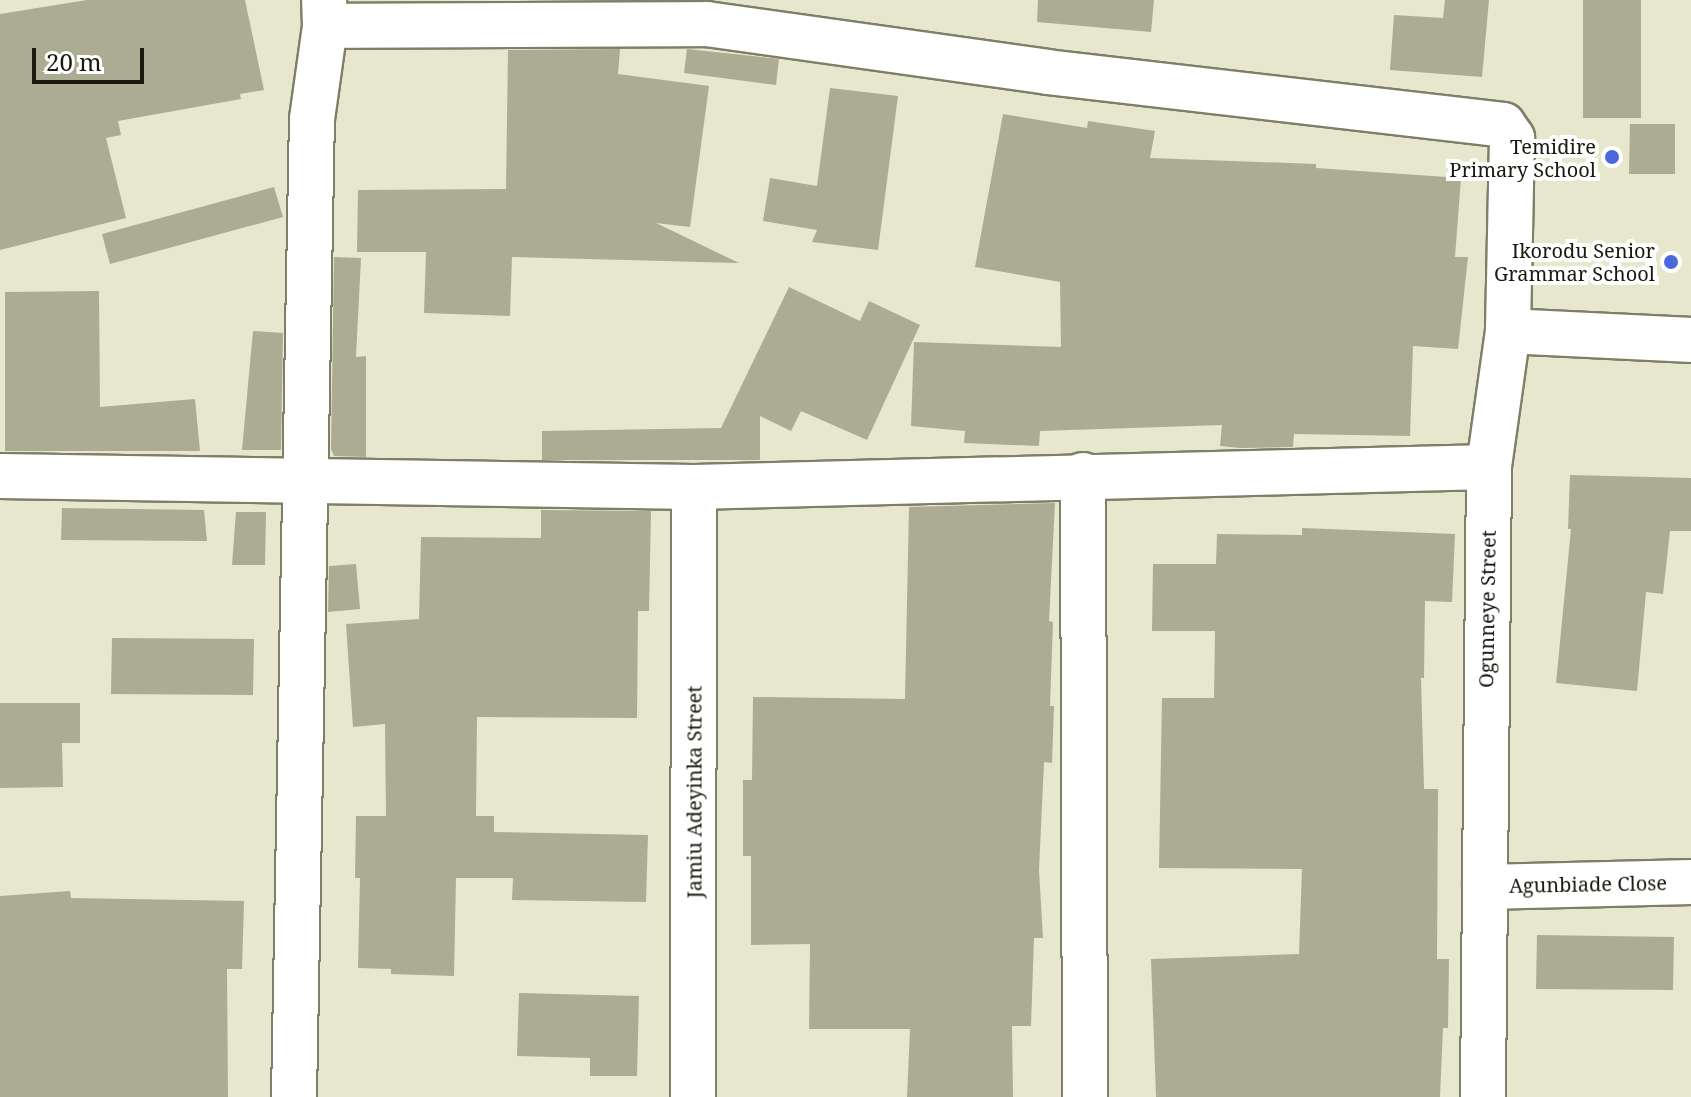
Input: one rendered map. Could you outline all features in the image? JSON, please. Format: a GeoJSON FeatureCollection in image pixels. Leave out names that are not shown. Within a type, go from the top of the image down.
{"type":"FeatureCollection","features":[{"type":"Feature","properties":{"kind":"street","name":"Ogunneye Street"},"geometry":{"type":"LineString","coordinates":[[325,13],[707,24],[1047,72],[1503,125],[1512,138],[1508,331],[1489,467],[1483,1097]]}},
{"type":"Feature","properties":{"kind":"street"},"geometry":{"type":"LineString","coordinates":[[294,1097],[312,119],[325,13]]}},
{"type":"Feature","properties":{"kind":"street"},"geometry":{"type":"LineString","coordinates":[[1508,331],[1691,340]]}},
{"type":"Feature","properties":{"kind":"street"},"geometry":{"type":"LineString","coordinates":[[0,476],[694,487],[1489,467]]}},
{"type":"Feature","properties":{"kind":"street"},"geometry":{"type":"LineString","coordinates":[[1083,475],[1085,1097]]}},
{"type":"Feature","properties":{"kind":"street","name":"Jamiu Adeyinka Street"},"geometry":{"type":"LineString","coordinates":[[693,1097],[694,487]]}},
{"type":"Feature","properties":{"kind":"street","name":"Agunbiade Close"},"geometry":{"type":"LineString","coordinates":[[1485,887],[1691,882]]}},
{"type":"Feature","properties":{"kind":"building"},"geometry":{"type":"Polygon","coordinates":[[[87,0],[245,0],[264,90],[240,94],[241,99],[118,121],[121,135],[106,138],[126,218],[0,250],[0,14],[87,0]]]}},
{"type":"Feature","properties":{"kind":"building"},"geometry":{"type":"Polygon","coordinates":[[[1038,0],[1154,0],[1151,32],[1037,22],[1038,0]]]}},
{"type":"Feature","properties":{"kind":"building"},"geometry":{"type":"Polygon","coordinates":[[[1445,0],[1489,0],[1482,77],[1390,70],[1394,15],[1443,18],[1445,0]]]}},
{"type":"Feature","properties":{"kind":"building"},"geometry":{"type":"Polygon","coordinates":[[[1583,0],[1641,0],[1641,118],[1583,118],[1583,0]]]}},
{"type":"Feature","properties":{"kind":"building"},"geometry":{"type":"Polygon","coordinates":[[[620,49],[618,74],[709,86],[690,227],[656,223],[739,263],[512,257],[510,316],[424,313],[426,252],[357,252],[358,190],[506,189],[508,50],[620,49]]]}},
{"type":"Feature","properties":{"kind":"building"},"geometry":{"type":"Polygon","coordinates":[[[687,49],[779,59],[776,85],[684,73],[687,49]]]}},
{"type":"Feature","properties":{"kind":"building"},"geometry":{"type":"Polygon","coordinates":[[[830,88],[898,96],[878,250],[812,242],[817,230],[763,221],[770,178],[817,186],[830,88]]]}},
{"type":"Feature","properties":{"kind":"building"},"geometry":{"type":"Polygon","coordinates":[[[1003,114],[1087,128],[1088,121],[1155,131],[1150,158],[1316,164],[1316,168],[1461,178],[1455,257],[1468,257],[1458,349],[1413,346],[1410,436],[1294,434],[1293,447],[1240,448],[1220,446],[1222,425],[1040,431],[1039,446],[964,443],[965,431],[911,426],[914,342],[1061,347],[1060,282],[975,267],[1003,114]]]}},
{"type":"Feature","properties":{"kind":"building"},"geometry":{"type":"Polygon","coordinates":[[[1630,124],[1675,124],[1675,174],[1629,174],[1630,124]]]}},
{"type":"Feature","properties":{"kind":"building"},"geometry":{"type":"Polygon","coordinates":[[[274,187],[283,217],[110,264],[102,234],[274,187]]]}},
{"type":"Feature","properties":{"kind":"building"},"geometry":{"type":"Polygon","coordinates":[[[334,257],[361,258],[356,357],[366,356],[366,457],[334,456],[331,449],[334,257]]]}},
{"type":"Feature","properties":{"kind":"building"},"geometry":{"type":"Polygon","coordinates":[[[789,287],[860,321],[869,301],[920,325],[867,440],[801,411],[791,431],[760,416],[760,460],[542,460],[542,431],[721,428],[789,287]]]}},
{"type":"Feature","properties":{"kind":"building"},"geometry":{"type":"Polygon","coordinates":[[[99,291],[100,407],[195,399],[200,451],[5,451],[5,292],[99,291]]]}},
{"type":"Feature","properties":{"kind":"building"},"geometry":{"type":"Polygon","coordinates":[[[253,331],[283,333],[281,450],[242,450],[253,331]]]}},
{"type":"Feature","properties":{"kind":"building"},"geometry":{"type":"Polygon","coordinates":[[[1570,475],[1691,478],[1691,531],[1670,531],[1663,594],[1646,592],[1637,691],[1556,683],[1571,529],[1568,529],[1570,475]]]}},
{"type":"Feature","properties":{"kind":"building"},"geometry":{"type":"Polygon","coordinates":[[[1055,503],[1049,621],[1053,622],[1050,706],[1054,706],[1052,763],[1044,762],[1039,870],[1043,938],[1034,938],[1031,1026],[1012,1026],[1013,1097],[907,1097],[910,1029],[809,1029],[810,944],[751,945],[751,856],[743,856],[743,780],[752,780],[753,697],[905,699],[909,507],[1055,503]]]}},
{"type":"Feature","properties":{"kind":"building"},"geometry":{"type":"Polygon","coordinates":[[[62,508],[204,510],[207,541],[61,540],[62,508]]]}},
{"type":"Feature","properties":{"kind":"building"},"geometry":{"type":"Polygon","coordinates":[[[541,510],[651,511],[649,611],[638,611],[637,718],[477,717],[476,816],[494,816],[494,832],[648,835],[646,902],[512,900],[513,878],[456,878],[454,976],[391,974],[391,969],[358,968],[360,878],[355,878],[356,816],[386,816],[385,724],[353,727],[346,624],[419,619],[421,537],[541,538],[541,510]]]}},
{"type":"Feature","properties":{"kind":"building"},"geometry":{"type":"Polygon","coordinates":[[[236,512],[266,512],[265,565],[232,565],[236,512]]]}},
{"type":"Feature","properties":{"kind":"building"},"geometry":{"type":"Polygon","coordinates":[[[1302,528],[1455,534],[1452,602],[1425,601],[1424,678],[1421,678],[1424,789],[1438,789],[1437,959],[1449,959],[1448,1028],[1443,1028],[1440,1097],[1156,1097],[1151,959],[1299,954],[1302,869],[1159,868],[1162,698],[1214,698],[1215,631],[1152,631],[1153,564],[1216,564],[1217,534],[1302,535],[1302,528]]]}},
{"type":"Feature","properties":{"kind":"building"},"geometry":{"type":"Polygon","coordinates":[[[356,564],[360,609],[328,612],[329,566],[356,564]]]}},
{"type":"Feature","properties":{"kind":"building"},"geometry":{"type":"Polygon","coordinates":[[[112,638],[254,639],[253,695],[111,694],[112,638]]]}},
{"type":"Feature","properties":{"kind":"building"},"geometry":{"type":"Polygon","coordinates":[[[0,703],[80,703],[80,743],[62,743],[63,787],[0,788],[0,703]]]}},
{"type":"Feature","properties":{"kind":"building"},"geometry":{"type":"Polygon","coordinates":[[[70,891],[71,898],[244,901],[242,969],[227,969],[228,1097],[0,1097],[0,896],[70,891]]]}},
{"type":"Feature","properties":{"kind":"building"},"geometry":{"type":"Polygon","coordinates":[[[1537,935],[1674,937],[1673,990],[1536,989],[1537,935]]]}},
{"type":"Feature","properties":{"kind":"building"},"geometry":{"type":"Polygon","coordinates":[[[519,993],[639,996],[637,1076],[590,1076],[590,1058],[517,1056],[519,993]]]}},
{"type":"Feature","properties":{"kind":"place","name":"Temidire Primary School"},"geometry":{"type":"Point","coordinates":[1612,157]}},
{"type":"Feature","properties":{"kind":"place","name":"Ikorodu Senior Grammar School"},"geometry":{"type":"Point","coordinates":[1671,262]}}]}
